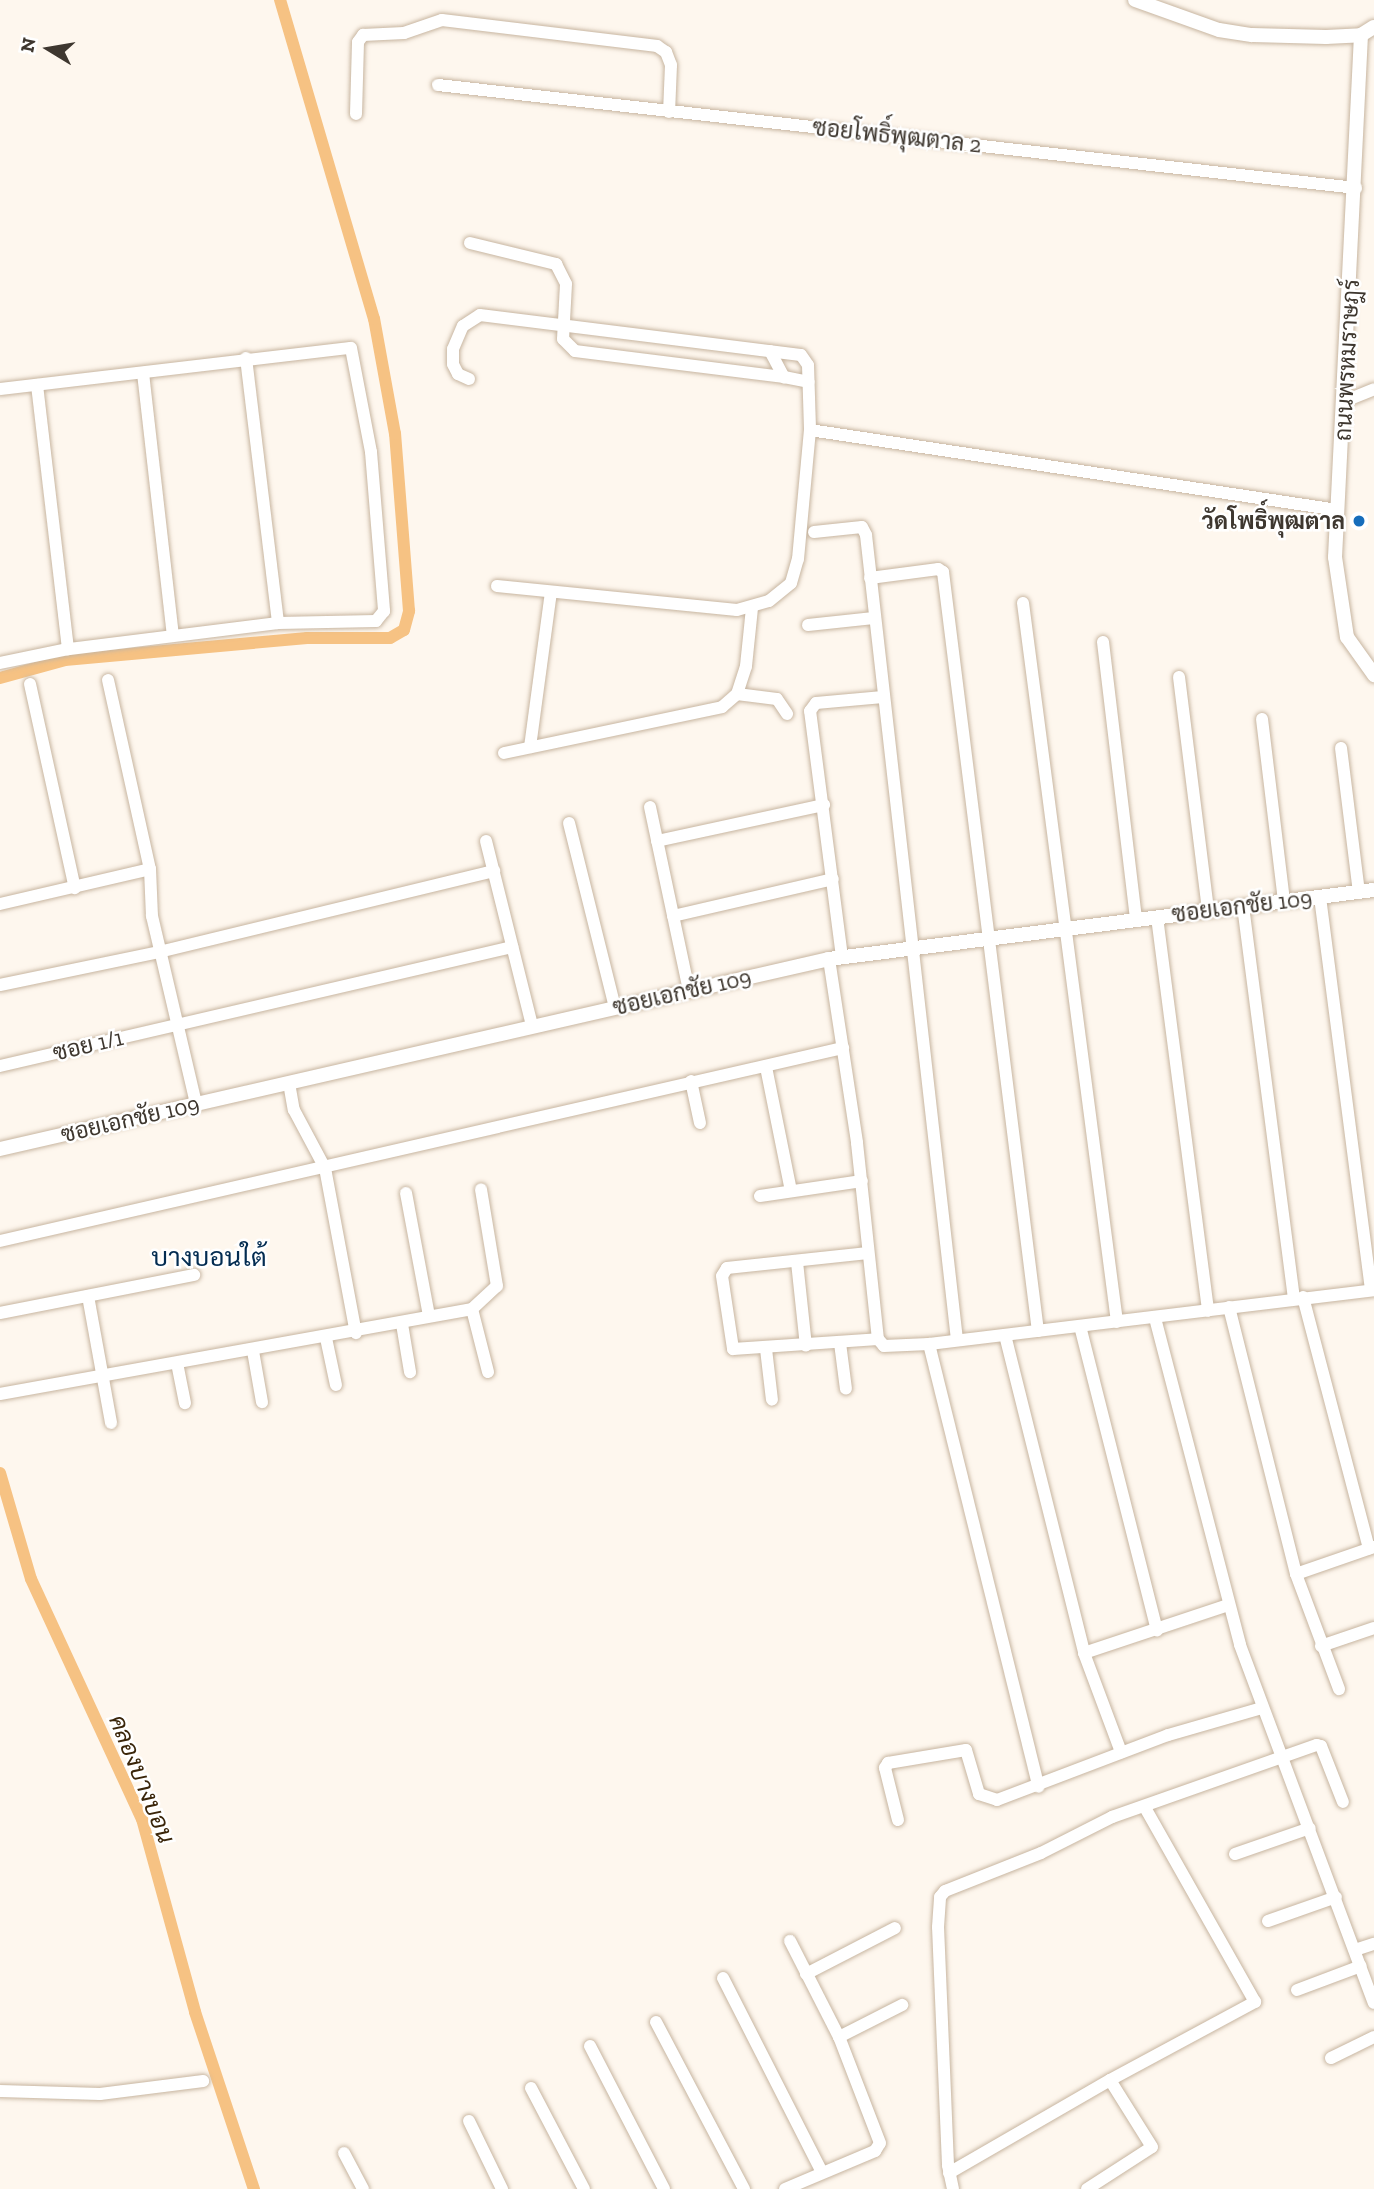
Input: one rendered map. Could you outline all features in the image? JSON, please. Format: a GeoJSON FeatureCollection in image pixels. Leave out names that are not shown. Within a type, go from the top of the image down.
{"type":"FeatureCollection","features":[{"type":"Feature","properties":{"kind":"street"},"geometry":{"type":"LineString","coordinates":[[1135,0],[1241,34],[1291,38],[1368,31]]}},
{"type":"Feature","properties":{"kind":"street"},"geometry":{"type":"LineString","coordinates":[[356,114],[358,42],[363,35],[404,33],[442,20],[657,46],[666,52],[671,65],[669,112]]}},
{"type":"Feature","properties":{"kind":"street","name":"ถนนพรหมราษฎร์"},"geometry":{"type":"LineString","coordinates":[[1368,31],[1356,188],[1336,587],[1341,617],[1356,656],[1374,675]]}},
{"type":"Feature","properties":{"kind":"street","name":"ซอยโพธิ์พุฒตาล 2"},"geometry":{"type":"LineString","coordinates":[[438,85],[1356,188]]}},
{"type":"Feature","properties":{"kind":"street"},"geometry":{"type":"LineString","coordinates":[[470,243],[555,264],[566,284],[563,340],[575,351],[809,382]]}},
{"type":"Feature","properties":{"kind":"street"},"geometry":{"type":"LineString","coordinates":[[469,379],[458,374],[453,364],[453,349],[472,317],[563,324],[806,358],[810,430],[802,538],[791,583],[752,608],[497,586]]}},
{"type":"Feature","properties":{"kind":"street"},"geometry":{"type":"LineString","coordinates":[[0,389],[246,358],[351,348],[371,452],[383,618],[278,623],[173,635],[68,649],[0,663]]}},
{"type":"Feature","properties":{"kind":"street"},"geometry":{"type":"LineString","coordinates":[[770,351],[784,377]]}},
{"type":"Feature","properties":{"kind":"street"},"geometry":{"type":"LineString","coordinates":[[246,358],[278,623]]}},
{"type":"Feature","properties":{"kind":"street"},"geometry":{"type":"LineString","coordinates":[[143,373],[173,635]]}},
{"type":"Feature","properties":{"kind":"street"},"geometry":{"type":"LineString","coordinates":[[37,385],[68,649]]}},
{"type":"Feature","properties":{"kind":"street"},"geometry":{"type":"LineString","coordinates":[[1345,401],[1374,389]]}},
{"type":"Feature","properties":{"kind":"street"},"geometry":{"type":"LineString","coordinates":[[810,430],[1338,510]]}},
{"type":"Feature","properties":{"kind":"street"},"geometry":{"type":"LineString","coordinates":[[814,532],[862,527],[957,1340]]}},
{"type":"Feature","properties":{"kind":"street"},"geometry":{"type":"LineString","coordinates":[[870,578],[938,569],[943,572],[1038,1331]]}},
{"type":"Feature","properties":{"kind":"street"},"geometry":{"type":"LineString","coordinates":[[530,747],[551,592]]}},
{"type":"Feature","properties":{"kind":"street"},"geometry":{"type":"LineString","coordinates":[[1023,603],[1117,1322]]}},
{"type":"Feature","properties":{"kind":"street"},"geometry":{"type":"LineString","coordinates":[[737,694],[746,666],[752,608]]}},
{"type":"Feature","properties":{"kind":"street"},"geometry":{"type":"LineString","coordinates":[[808,625],[874,618]]}},
{"type":"Feature","properties":{"kind":"street"},"geometry":{"type":"LineString","coordinates":[[1103,642],[1136,918]]}},
{"type":"Feature","properties":{"kind":"street"},"geometry":{"type":"LineString","coordinates":[[1179,677],[1208,910]]}},
{"type":"Feature","properties":{"kind":"street"},"geometry":{"type":"LineString","coordinates":[[108,680],[150,869],[152,916],[159,952],[196,1104]]}},
{"type":"Feature","properties":{"kind":"street"},"geometry":{"type":"LineString","coordinates":[[30,684],[75,888]]}},
{"type":"Feature","properties":{"kind":"street"},"geometry":{"type":"LineString","coordinates":[[504,753],[707,712],[737,694],[776,699],[788,714]]}},
{"type":"Feature","properties":{"kind":"street"},"geometry":{"type":"LineString","coordinates":[[878,1339],[862,1181],[843,1048],[833,879],[812,706],[883,697]]}},
{"type":"Feature","properties":{"kind":"street"},"geometry":{"type":"LineString","coordinates":[[1262,719],[1284,900]]}},
{"type":"Feature","properties":{"kind":"street"},"geometry":{"type":"LineString","coordinates":[[1341,748],[1359,892]]}},
{"type":"Feature","properties":{"kind":"street"},"geometry":{"type":"LineString","coordinates":[[657,841],[824,805]]}},
{"type":"Feature","properties":{"kind":"street"},"geometry":{"type":"LineString","coordinates":[[650,807],[689,990]]}},
{"type":"Feature","properties":{"kind":"street"},"geometry":{"type":"LineString","coordinates":[[569,823],[615,1007]]}},
{"type":"Feature","properties":{"kind":"street"},"geometry":{"type":"LineString","coordinates":[[486,841],[532,1026]]}},
{"type":"Feature","properties":{"kind":"street"},"geometry":{"type":"LineString","coordinates":[[0,904],[150,869]]}},
{"type":"Feature","properties":{"kind":"street"},"geometry":{"type":"LineString","coordinates":[[0,985],[159,952],[494,871]]}},
{"type":"Feature","properties":{"kind":"street"},"geometry":{"type":"LineString","coordinates":[[673,916],[833,879]]}},
{"type":"Feature","properties":{"kind":"street","name":"ซอยเอกชัย 109"},"geometry":{"type":"LineString","coordinates":[[0,1149],[836,958],[1374,890]]}},
{"type":"Feature","properties":{"kind":"street"},"geometry":{"type":"LineString","coordinates":[[868,1253],[723,1271],[731,1346],[738,1350],[766,1349],[878,1339],[892,1348],[1372,1290],[1320,897]]}},
{"type":"Feature","properties":{"kind":"street"},"geometry":{"type":"LineString","coordinates":[[1243,905],[1298,1298],[1371,1548],[1296,1574]]}},
{"type":"Feature","properties":{"kind":"street"},"geometry":{"type":"LineString","coordinates":[[1157,916],[1208,1311]]}},
{"type":"Feature","properties":{"kind":"street","name":"ซอย 1/1"},"geometry":{"type":"LineString","coordinates":[[0,1066],[512,947]]}},
{"type":"Feature","properties":{"kind":"street"},"geometry":{"type":"LineString","coordinates":[[0,1241],[843,1048]]}},
{"type":"Feature","properties":{"kind":"street"},"geometry":{"type":"LineString","coordinates":[[766,1067],[791,1191]]}},
{"type":"Feature","properties":{"kind":"street"},"geometry":{"type":"LineString","coordinates":[[691,1081],[700,1123]]}},
{"type":"Feature","properties":{"kind":"street"},"geometry":{"type":"LineString","coordinates":[[289,1083],[298,1119],[325,1168],[356,1333]]}},
{"type":"Feature","properties":{"kind":"street"},"geometry":{"type":"LineString","coordinates":[[760,1196],[862,1181]]}},
{"type":"Feature","properties":{"kind":"street"},"geometry":{"type":"LineString","coordinates":[[0,1394],[104,1372],[177,1363],[356,1333],[472,1309],[497,1286],[481,1189]]}},
{"type":"Feature","properties":{"kind":"street"},"geometry":{"type":"LineString","coordinates":[[406,1193],[429,1316]]}},
{"type":"Feature","properties":{"kind":"street"},"geometry":{"type":"LineString","coordinates":[[797,1262],[806,1346]]}},
{"type":"Feature","properties":{"kind":"street"},"geometry":{"type":"LineString","coordinates":[[0,1313],[194,1275]]}},
{"type":"Feature","properties":{"kind":"street"},"geometry":{"type":"LineString","coordinates":[[88,1296],[104,1372],[111,1423]]}},
{"type":"Feature","properties":{"kind":"street"},"geometry":{"type":"LineString","coordinates":[[1229,1307],[1296,1574],[1339,1689]]}},
{"type":"Feature","properties":{"kind":"street"},"geometry":{"type":"LineString","coordinates":[[472,1309],[488,1372]]}},
{"type":"Feature","properties":{"kind":"street"},"geometry":{"type":"LineString","coordinates":[[1155,1318],[1228,1605],[1262,1708],[1310,1828],[1374,2003]]}},
{"type":"Feature","properties":{"kind":"street"},"geometry":{"type":"LineString","coordinates":[[402,1324],[410,1372]]}},
{"type":"Feature","properties":{"kind":"street"},"geometry":{"type":"LineString","coordinates":[[1080,1326],[1157,1630]]}},
{"type":"Feature","properties":{"kind":"street"},"geometry":{"type":"LineString","coordinates":[[1005,1335],[1084,1653],[1121,1752]]}},
{"type":"Feature","properties":{"kind":"street"},"geometry":{"type":"LineString","coordinates":[[326,1338],[336,1385]]}},
{"type":"Feature","properties":{"kind":"street"},"geometry":{"type":"LineString","coordinates":[[839,1343],[846,1389]]}},
{"type":"Feature","properties":{"kind":"street"},"geometry":{"type":"LineString","coordinates":[[929,1344],[1039,1787]]}},
{"type":"Feature","properties":{"kind":"street"},"geometry":{"type":"LineString","coordinates":[[766,1349],[772,1400]]}},
{"type":"Feature","properties":{"kind":"street"},"geometry":{"type":"LineString","coordinates":[[253,1350],[262,1402]]}},
{"type":"Feature","properties":{"kind":"street"},"geometry":{"type":"LineString","coordinates":[[177,1363],[185,1403]]}},
{"type":"Feature","properties":{"kind":"street"},"geometry":{"type":"LineString","coordinates":[[1084,1653],[1228,1605]]}},
{"type":"Feature","properties":{"kind":"street"},"geometry":{"type":"LineString","coordinates":[[1321,1646],[1374,1628]]}},
{"type":"Feature","properties":{"kind":"street"},"geometry":{"type":"LineString","coordinates":[[898,1821],[885,1768],[895,1762],[962,1748],[969,1751],[983,1799],[1008,1797],[1039,1787],[1121,1752],[1262,1708]]}},
{"type":"Feature","properties":{"kind":"street"},"geometry":{"type":"LineString","coordinates":[[953,2189],[949,2173],[940,1898],[945,1891],[1144,1806],[1321,1746],[1343,1802]]}},
{"type":"Feature","properties":{"kind":"street"},"geometry":{"type":"LineString","coordinates":[[949,2173],[1110,2080],[1255,2002],[1144,1806]]}},
{"type":"Feature","properties":{"kind":"street"},"geometry":{"type":"LineString","coordinates":[[1235,1854],[1310,1828]]}},
{"type":"Feature","properties":{"kind":"street"},"geometry":{"type":"LineString","coordinates":[[1268,1921],[1336,1897]]}},
{"type":"Feature","properties":{"kind":"street"},"geometry":{"type":"LineString","coordinates":[[806,1974],[895,1928]]}},
{"type":"Feature","properties":{"kind":"street"},"geometry":{"type":"LineString","coordinates":[[786,2189],[875,2151],[880,2143],[839,2037],[790,1941]]}},
{"type":"Feature","properties":{"kind":"street"},"geometry":{"type":"LineString","coordinates":[[1355,1950],[1374,1944]]}},
{"type":"Feature","properties":{"kind":"street"},"geometry":{"type":"LineString","coordinates":[[1297,1990],[1361,1966]]}},
{"type":"Feature","properties":{"kind":"street"},"geometry":{"type":"LineString","coordinates":[[723,1978],[822,2172]]}},
{"type":"Feature","properties":{"kind":"street"},"geometry":{"type":"LineString","coordinates":[[839,2037],[902,2005]]}},
{"type":"Feature","properties":{"kind":"street"},"geometry":{"type":"LineString","coordinates":[[656,2022],[744,2189]]}},
{"type":"Feature","properties":{"kind":"street"},"geometry":{"type":"LineString","coordinates":[[1331,2057],[1374,2037]]}},
{"type":"Feature","properties":{"kind":"street"},"geometry":{"type":"LineString","coordinates":[[590,2046],[664,2189]]}},
{"type":"Feature","properties":{"kind":"street"},"geometry":{"type":"LineString","coordinates":[[1087,2189],[1152,2147],[1110,2080]]}},
{"type":"Feature","properties":{"kind":"street"},"geometry":{"type":"LineString","coordinates":[[0,2091],[100,2094],[203,2081]]}},
{"type":"Feature","properties":{"kind":"street"},"geometry":{"type":"LineString","coordinates":[[531,2088],[584,2189]]}},
{"type":"Feature","properties":{"kind":"street"},"geometry":{"type":"LineString","coordinates":[[469,2121],[502,2189]]}},
{"type":"Feature","properties":{"kind":"street"},"geometry":{"type":"LineString","coordinates":[[344,2153],[363,2189]]}},
{"type":"Feature","properties":{"kind":"waterway"},"geometry":{"type":"LineString","coordinates":[[0,678],[65,660],[307,638],[390,638],[404,630],[409,611],[395,434],[374,319],[280,0]]}},
{"type":"Feature","properties":{"kind":"waterway","name":"คลองบางบอน"},"geometry":{"type":"LineString","coordinates":[[0,1473],[31,1579],[142,1819],[195,2012],[254,2189]]}},
{"type":"Feature","properties":{"kind":"place","name":"วัดโพธิ์พุฒตาล"},"geometry":{"type":"Point","coordinates":[1359,521]}},
{"type":"Feature","properties":{"kind":"district","name":"บางบอนใต้"},"geometry":{"type":"Point","coordinates":[209,1258]}}]}
